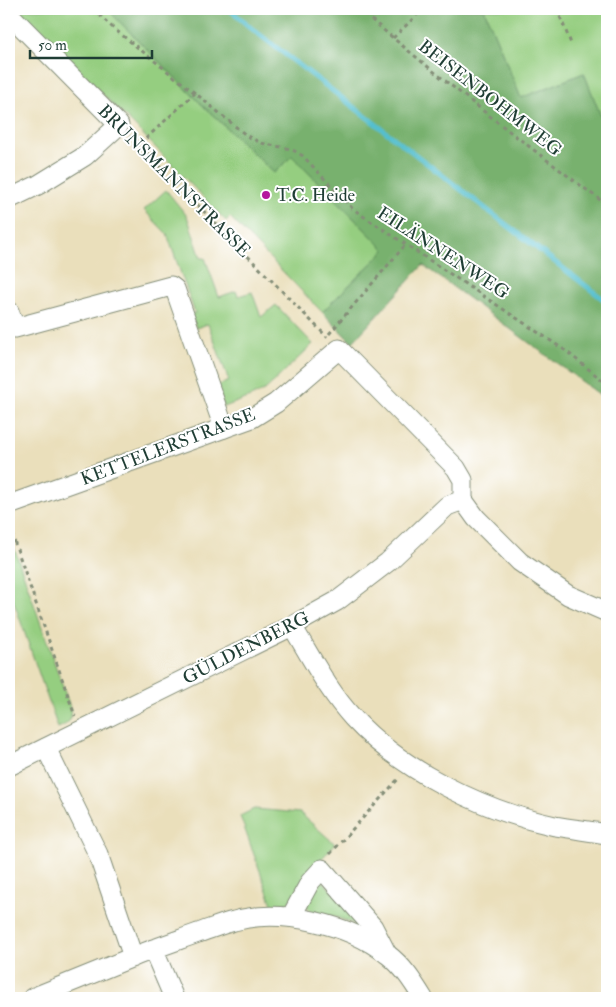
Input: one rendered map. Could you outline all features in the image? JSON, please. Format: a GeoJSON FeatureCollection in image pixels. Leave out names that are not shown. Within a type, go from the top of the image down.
{"type":"FeatureCollection","features":[{"type":"Feature","properties":{"kind":"street","name":"BRUNSMANNSTRASSE"},"geometry":{"type":"LineString","coordinates":[[9,14],[119,126]]}},
{"type":"Feature","properties":{"kind":"street"},"geometry":{"type":"LineString","coordinates":[[9,199],[85,156],[119,126]]}},
{"type":"Feature","properties":{"kind":"street"},"geometry":{"type":"LineString","coordinates":[[11,323],[171,286],[175,289],[224,428]]}},
{"type":"Feature","properties":{"kind":"street"},"geometry":{"type":"LineString","coordinates":[[333,343],[456,468],[463,480],[463,500],[476,518],[520,562],[568,595],[607,612]]}},
{"type":"Feature","properties":{"kind":"street","name":"KETTELERSTRASSE"},"geometry":{"type":"LineString","coordinates":[[9,505],[252,418],[276,403],[333,343]]}},
{"type":"Feature","properties":{"kind":"street","name":"GÜLDENBERG"},"geometry":{"type":"LineString","coordinates":[[9,766],[292,626],[337,601],[388,562],[447,506],[463,500]]}},
{"type":"Feature","properties":{"kind":"street"},"geometry":{"type":"LineString","coordinates":[[292,626],[334,694],[353,717],[379,742],[410,766],[466,797],[509,812],[554,826],[607,834]]}},
{"type":"Feature","properties":{"kind":"street"},"geometry":{"type":"LineString","coordinates":[[46,748],[98,854],[134,958]]}},
{"type":"Feature","properties":{"kind":"street"},"geometry":{"type":"LineString","coordinates":[[292,917],[310,882],[322,869],[373,927],[387,954]]}},
{"type":"Feature","properties":{"kind":"street"},"geometry":{"type":"LineString","coordinates":[[32,998],[153,949],[235,920],[264,917],[292,917],[322,923],[354,935],[387,954],[411,978],[423,998]]}},
{"type":"Feature","properties":{"kind":"street"},"geometry":{"type":"LineString","coordinates":[[153,949],[174,998]]}},
{"type":"Feature","properties":{"kind":"path","name":"EILÄNNENWEG"},"geometry":{"type":"LineString","coordinates":[[93,9],[113,28],[247,136],[261,143],[292,149],[303,156],[352,208],[566,350],[607,384]]}},
{"type":"Feature","properties":{"kind":"path","name":"BEISENBOHMWEG"},"geometry":{"type":"LineString","coordinates":[[359,9],[516,138],[607,205]]}},
{"type":"Feature","properties":{"kind":"path"},"geometry":{"type":"LineString","coordinates":[[393,38],[423,9]]}},
{"type":"Feature","properties":{"kind":"path"},"geometry":{"type":"LineString","coordinates":[[557,9],[572,46]]}},
{"type":"Feature","properties":{"kind":"path"},"geometry":{"type":"LineString","coordinates":[[140,144],[195,93]]}},
{"type":"Feature","properties":{"kind":"path","name":"BRUNSMANNSTRASSE"},"geometry":{"type":"LineString","coordinates":[[119,126],[140,144],[333,343]]}},
{"type":"Feature","properties":{"kind":"path"},"geometry":{"type":"LineString","coordinates":[[333,343],[406,244]]}},
{"type":"Feature","properties":{"kind":"path"},"geometry":{"type":"LineString","coordinates":[[9,526],[80,730]]}},
{"type":"Feature","properties":{"kind":"path"},"geometry":{"type":"LineString","coordinates":[[322,869],[325,860],[410,766]]}},
{"type":"Feature","properties":{"kind":"green space","name":"T.C. Heide"},"geometry":{"type":"Polygon","coordinates":[[[15,9],[107,9],[197,100],[274,173],[292,156],[385,250],[322,312],[230,217],[226,221],[134,125],[15,9]]]}},
{"type":"Feature","properties":{"kind":"green space"},"geometry":{"type":"Polygon","coordinates":[[[107,9],[484,9],[521,98],[584,73],[607,132],[607,400],[423,265],[352,343],[322,312],[385,250],[292,156],[274,173],[197,100],[107,9]]]}},
{"type":"Feature","properties":{"kind":"green space"},"geometry":{"type":"Polygon","coordinates":[[[484,9],[607,9],[607,132],[584,73],[521,98],[484,9]]]}},
{"type":"Feature","properties":{"kind":"green space"},"geometry":{"type":"Polygon","coordinates":[[[166,190],[187,216],[201,258],[205,258],[219,297],[236,291],[238,296],[252,292],[261,317],[276,305],[313,344],[264,391],[224,407],[217,386],[229,381],[208,324],[196,328],[191,314],[195,313],[167,234],[144,210],[166,190]]]}},
{"type":"Feature","properties":{"kind":"green space"},"geometry":{"type":"Polygon","coordinates":[[[9,533],[71,710],[69,722],[58,728],[9,588],[9,533]]]}},
{"type":"Feature","properties":{"kind":"green space"},"geometry":{"type":"Polygon","coordinates":[[[254,809],[300,813],[335,844],[305,877],[289,902],[283,907],[273,907],[240,816],[254,809]]]}},
{"type":"Feature","properties":{"kind":"green space"},"geometry":{"type":"Polygon","coordinates":[[[323,881],[362,925],[311,911],[305,904],[315,883],[323,881]]]}},
{"type":"Feature","properties":{"kind":"waterway"},"geometry":{"type":"LineString","coordinates":[[229,9],[251,28],[607,302]]}},
{"type":"Feature","properties":{"kind":"place","name":"T.C. Heide"},"geometry":{"type":"Point","coordinates":[266,195]}}]}
